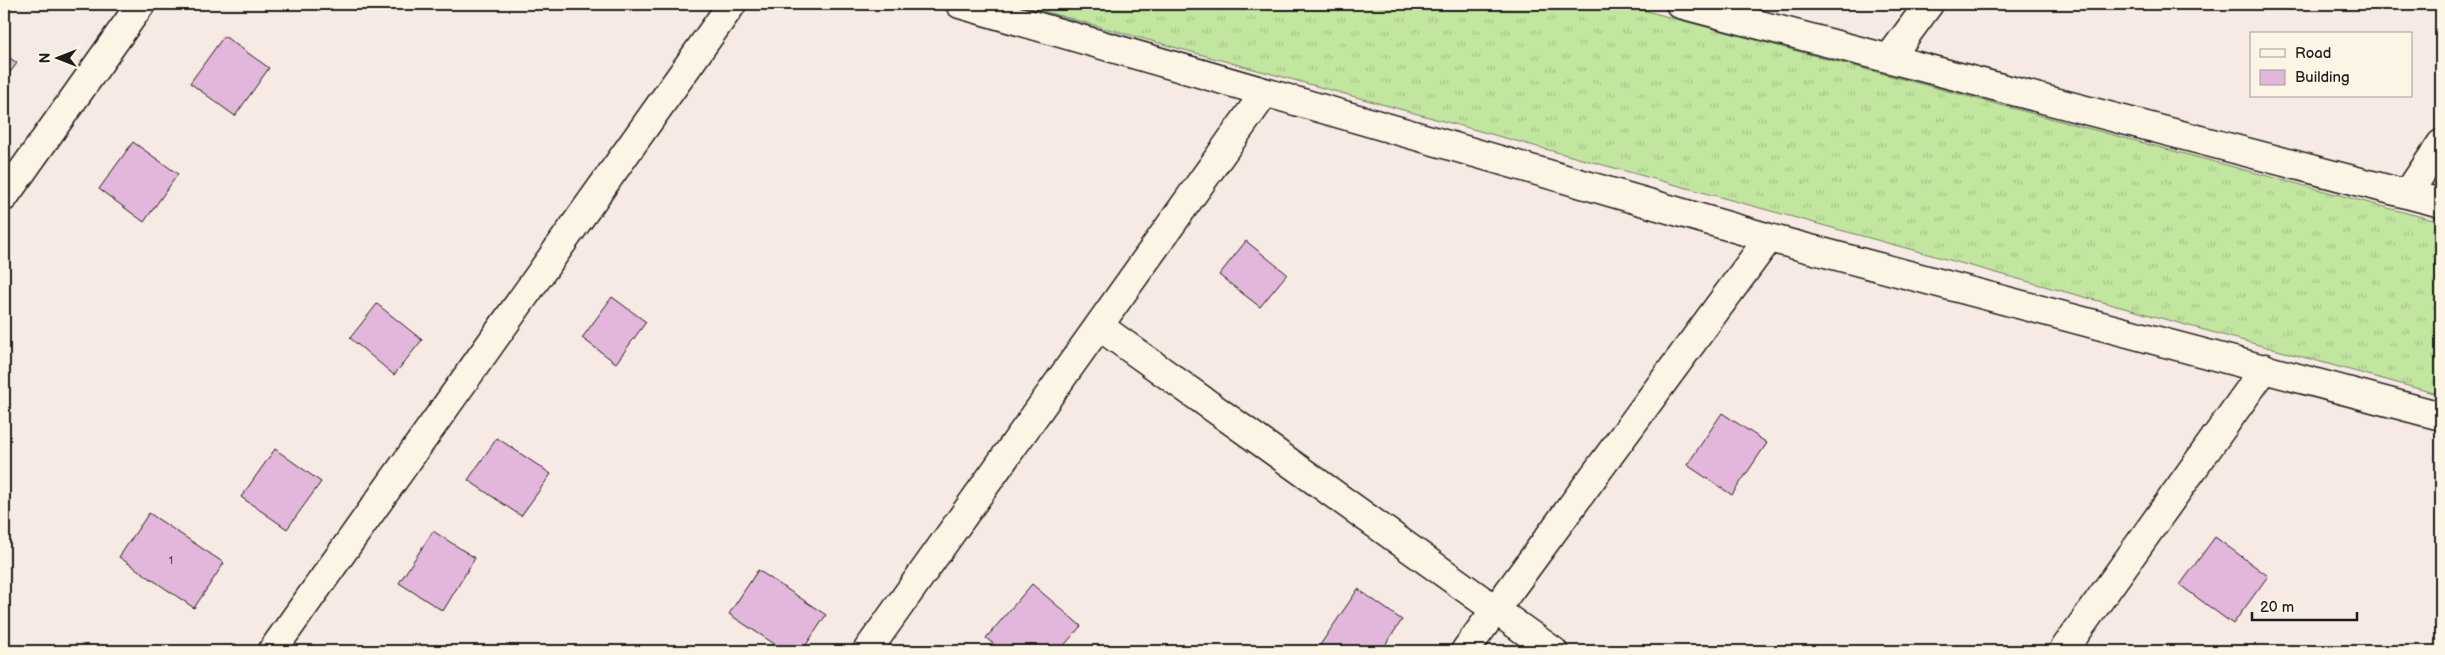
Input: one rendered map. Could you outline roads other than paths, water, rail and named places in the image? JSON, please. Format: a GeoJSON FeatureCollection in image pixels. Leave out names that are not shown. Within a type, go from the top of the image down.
{"type":"FeatureCollection","features":[{"type":"Feature","properties":{"kind":"lane"},"geometry":{"type":"LineString","coordinates":[[4,197],[141,4]]}},
{"type":"Feature","properties":{"kind":"lane"},"geometry":{"type":"LineString","coordinates":[[272,651],[732,4]]}},
{"type":"Feature","properties":{"kind":"lane"},"geometry":{"type":"LineString","coordinates":[[960,4],[1264,94],[1769,238],[2441,416]]}},
{"type":"Feature","properties":{"kind":"lane"},"geometry":{"type":"LineString","coordinates":[[1680,4],[2441,203]]}},
{"type":"Feature","properties":{"kind":"lane"},"geometry":{"type":"LineString","coordinates":[[1890,58],[1929,4]]}},
{"type":"Feature","properties":{"kind":"lane"},"geometry":{"type":"LineString","coordinates":[[867,651],[1264,94]]}},
{"type":"Feature","properties":{"kind":"lane"},"geometry":{"type":"LineString","coordinates":[[2408,193],[2441,144]]}},
{"type":"Feature","properties":{"kind":"lane"},"geometry":{"type":"LineString","coordinates":[[1465,651],[1769,238]]}},
{"type":"Feature","properties":{"kind":"lane"},"geometry":{"type":"LineString","coordinates":[[1098,326],[1494,611],[1553,651]]}},
{"type":"Feature","properties":{"kind":"lane"},"geometry":{"type":"LineString","coordinates":[[2063,651],[2265,368]]}}]}
